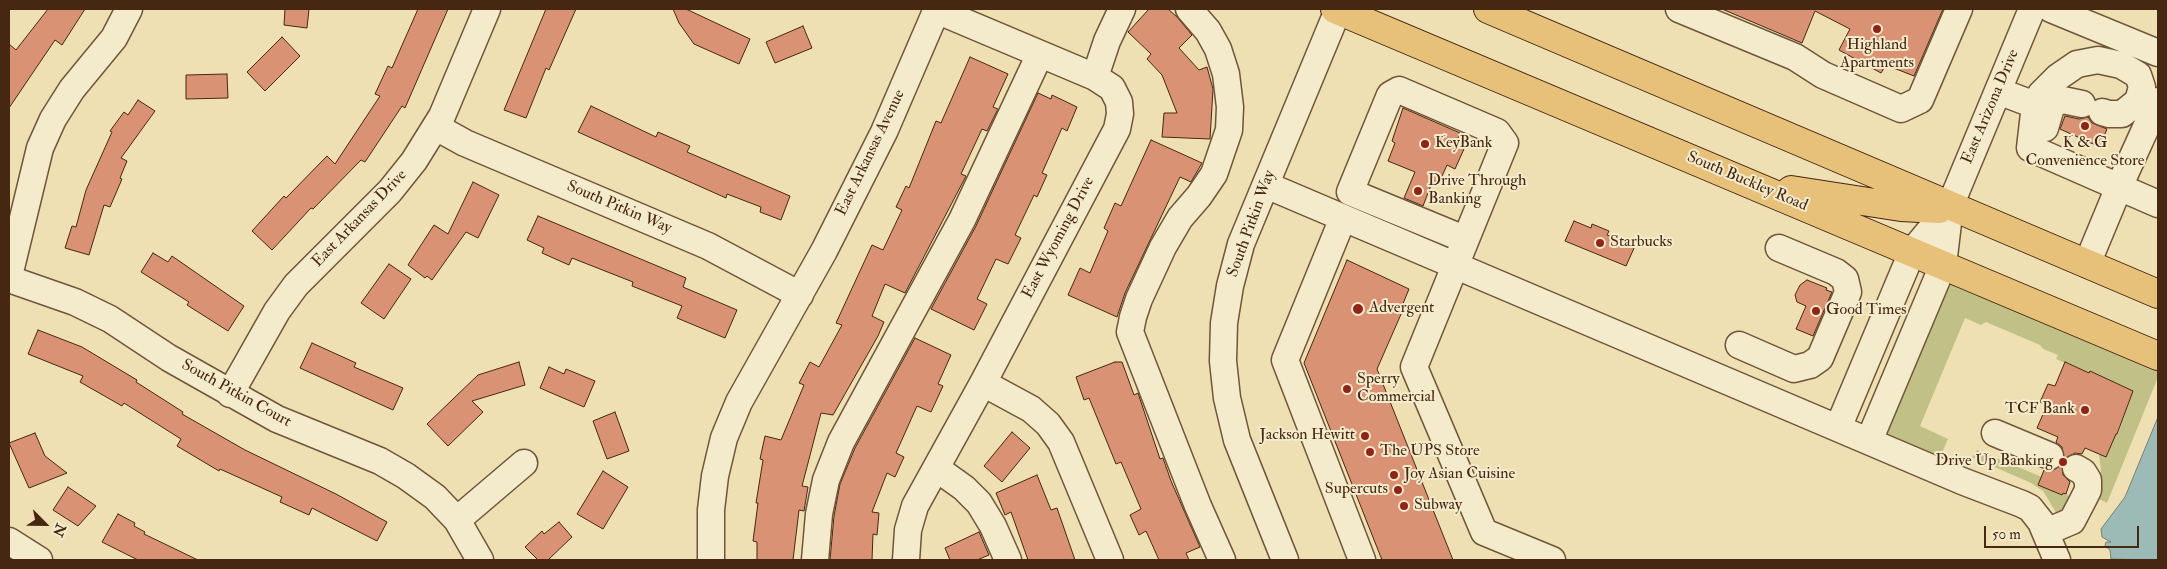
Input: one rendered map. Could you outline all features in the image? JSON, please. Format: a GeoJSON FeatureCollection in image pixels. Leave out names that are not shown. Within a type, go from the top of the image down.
{"type":"FeatureCollection","features":[{"type":"Feature","properties":{"kind":"main road","name":"South Buckley Road"},"geometry":{"type":"LineString","coordinates":[[1337,9],[2158,356]]}},
{"type":"Feature","properties":{"kind":"main road"},"geometry":{"type":"LineString","coordinates":[[1494,10],[2158,294]]}},
{"type":"Feature","properties":{"kind":"main road"},"geometry":{"type":"LineString","coordinates":[[1750,183],[1902,207],[1934,210],[1950,206]]}},
{"type":"Feature","properties":{"kind":"street"},"geometry":{"type":"LineString","coordinates":[[9,277],[35,162],[43,141],[53,119],[72,89],[114,38],[129,9]]}},
{"type":"Feature","properties":{"kind":"street","name":"East Arkansas Drive"},"geometry":{"type":"LineString","coordinates":[[230,394],[276,311],[296,285],[390,191],[414,162],[436,127],[487,9]]}},
{"type":"Feature","properties":{"kind":"street","name":"East Wyoming Drive"},"geometry":{"type":"LineString","coordinates":[[906,560],[908,530],[915,506],[983,383],[1117,129],[1120,114],[1118,102],[1112,88],[1095,77],[937,9]]}},
{"type":"Feature","properties":{"kind":"street","name":"East Arkansas Avenue"},"geometry":{"type":"LineString","coordinates":[[711,560],[711,510],[715,476],[724,438],[739,402],[800,295],[884,132],[937,9]]}},
{"type":"Feature","properties":{"kind":"street"},"geometry":{"type":"LineString","coordinates":[[1095,77],[1107,42],[1122,9]]}},
{"type":"Feature","properties":{"kind":"street"},"geometry":{"type":"LineString","coordinates":[[1189,9],[1208,31],[1218,49],[1226,74],[1230,107],[1229,130],[1214,174],[1199,196],[1180,218],[1163,247],[1139,299],[1130,332],[1198,506],[1222,560]]}},
{"type":"Feature","properties":{"kind":"street","name":"South Pitkin Way"},"geometry":{"type":"LineString","coordinates":[[1285,560],[1237,440],[1227,398],[1223,360],[1224,323],[1230,286],[1241,244],[1337,9]]}},
{"type":"Feature","properties":{"kind":"street"},"geometry":{"type":"LineString","coordinates":[[1679,9],[1795,57],[1823,75],[1901,109],[1920,100],[1959,9]]}},
{"type":"Feature","properties":{"kind":"street","name":"East Arizona Drive"},"geometry":{"type":"LineString","coordinates":[[1869,441],[1943,264],[1950,206],[2032,9]]}},
{"type":"Feature","properties":{"kind":"street"},"geometry":{"type":"LineString","coordinates":[[2051,9],[2158,53]]}},
{"type":"Feature","properties":{"kind":"street"},"geometry":{"type":"LineString","coordinates":[[2114,63],[2125,39]]}},
{"type":"Feature","properties":{"kind":"street"},"geometry":{"type":"LineString","coordinates":[[815,560],[818,514],[826,480],[841,442],[962,220],[1040,54]]}},
{"type":"Feature","properties":{"kind":"street"},"geometry":{"type":"LineString","coordinates":[[2049,156],[2044,132],[2052,104],[2063,100],[2109,114],[2122,114],[2138,101],[2142,87],[2138,75],[2114,63],[2098,60],[2077,64],[2058,77],[2041,94],[2035,105],[2030,148],[2158,204]]}},
{"type":"Feature","properties":{"kind":"street"},"geometry":{"type":"LineString","coordinates":[[2077,64],[2122,82],[2131,90],[2130,109]]}},
{"type":"Feature","properties":{"kind":"street"},"geometry":{"type":"LineString","coordinates":[[1464,239],[1350,192],[1390,95],[1399,90],[1497,132],[1505,142],[1464,239],[1414,367],[1484,532],[1552,560]]}},
{"type":"Feature","properties":{"kind":"street"},"geometry":{"type":"LineString","coordinates":[[1998,91],[2035,105]]}},
{"type":"Feature","properties":{"kind":"street"},"geometry":{"type":"LineString","coordinates":[[2087,264],[2158,100]]}},
{"type":"Feature","properties":{"kind":"street","name":"South Pitkin Way"},"geometry":{"type":"LineString","coordinates":[[436,127],[464,143],[708,246],[800,295]]}},
{"type":"Feature","properties":{"kind":"street"},"geometry":{"type":"LineString","coordinates":[[1266,185],[2030,508],[2046,532],[2057,560]]}},
{"type":"Feature","properties":{"kind":"street","name":"East Arizona Drive"},"geometry":{"type":"LineString","coordinates":[[1838,428],[1912,252],[1950,206]]}},
{"type":"Feature","properties":{"kind":"street"},"geometry":{"type":"LineString","coordinates":[[1343,218],[1285,360],[1362,560]]}},
{"type":"Feature","properties":{"kind":"street"},"geometry":{"type":"LineString","coordinates":[[1739,345],[1794,369],[1810,365],[1820,358],[1848,292],[1845,280],[1836,272],[1779,248]]}},
{"type":"Feature","properties":{"kind":"street","name":"South Pitkin Court"},"geometry":{"type":"LineString","coordinates":[[9,277],[75,302],[110,319],[230,394],[276,419],[380,461],[435,497],[456,520],[480,560]]}},
{"type":"Feature","properties":{"kind":"street"},"geometry":{"type":"LineString","coordinates":[[983,383],[1031,409],[1061,442],[1110,560]]}},
{"type":"Feature","properties":{"kind":"street"},"geometry":{"type":"LineString","coordinates":[[1996,433],[2050,456]]}},
{"type":"Feature","properties":{"kind":"street"},"geometry":{"type":"LineString","coordinates":[[456,520],[524,463]]}},
{"type":"Feature","properties":{"kind":"street"},"geometry":{"type":"LineString","coordinates":[[936,468],[964,488],[979,503],[993,526],[1008,560]]}},
{"type":"Feature","properties":{"kind":"street"},"geometry":{"type":"LineString","coordinates":[[2046,532],[2072,521],[2084,500],[2088,490],[2088,480],[2083,472],[2076,468]]}},
{"type":"Feature","properties":{"kind":"street"},"geometry":{"type":"LineString","coordinates":[[9,541],[39,560]]}},
{"type":"Feature","properties":{"kind":"green space"},"geometry":{"type":"Polygon","coordinates":[[[1943,265],[2158,356],[2158,377],[2107,503],[2093,496],[2101,471],[2099,454],[2106,457],[2116,433],[2118,434],[2133,391],[2090,371],[2089,373],[2056,359],[2058,355],[2043,349],[2040,345],[1986,322],[1981,325],[1965,318],[1920,426],[1948,439],[1935,469],[1869,441],[1943,265]]]}},
{"type":"Feature","properties":{"kind":"green space"},"geometry":{"type":"Polygon","coordinates":[[[1977,450],[2042,477],[2039,485],[2071,497],[2060,519],[2043,491],[2031,483],[1972,457],[1977,450]]]}},
{"type":"Feature","properties":{"kind":"water"},"geometry":{"type":"Polygon","coordinates":[[[2158,417],[2158,560],[2111,559],[2110,550],[2105,546],[2106,542],[2111,542],[2102,537],[2101,529],[2125,497],[2158,417]]]}},
{"type":"Feature","properties":{"kind":"building"},"geometry":{"type":"Polygon","coordinates":[[[48,9],[85,9],[62,45],[55,40],[9,108],[9,44],[16,50],[48,9]]]}},
{"type":"Feature","properties":{"kind":"building"},"geometry":{"type":"Polygon","coordinates":[[[285,9],[309,9],[307,28],[284,25],[285,9]]]}},
{"type":"Feature","properties":{"kind":"building"},"geometry":{"type":"Polygon","coordinates":[[[418,9],[448,9],[405,108],[402,106],[365,162],[361,160],[313,209],[311,208],[272,250],[252,231],[284,196],[286,198],[327,156],[335,164],[380,96],[375,94],[388,66],[392,68],[418,9]]]}},
{"type":"Feature","properties":{"kind":"building"},"geometry":{"type":"Polygon","coordinates":[[[546,9],[576,9],[549,70],[546,68],[526,118],[504,110],[546,9]]]}},
{"type":"Feature","properties":{"kind":"building"},"geometry":{"type":"Polygon","coordinates":[[[673,9],[686,9],[750,39],[739,64],[694,44],[679,23],[673,9]]]}},
{"type":"Feature","properties":{"kind":"building"},"geometry":{"type":"Polygon","coordinates":[[[1149,9],[1168,9],[1192,35],[1179,48],[1199,70],[1207,67],[1213,89],[1210,139],[1162,137],[1164,113],[1177,113],[1162,75],[1147,59],[1151,54],[1128,32],[1149,9]]]}},
{"type":"Feature","properties":{"kind":"building"},"geometry":{"type":"Polygon","coordinates":[[[1722,9],[1943,9],[1914,76],[1886,65],[1881,73],[1839,50],[1850,29],[1815,11],[1802,43],[1722,9]]]}},
{"type":"Feature","properties":{"kind":"building"},"geometry":{"type":"Polygon","coordinates":[[[803,26],[812,48],[775,63],[766,42],[803,26]]]}},
{"type":"Feature","properties":{"kind":"building"},"geometry":{"type":"Polygon","coordinates":[[[282,37],[300,56],[265,91],[247,72],[282,37]]]}},
{"type":"Feature","properties":{"kind":"building"},"geometry":{"type":"Polygon","coordinates":[[[970,57],[1008,74],[993,107],[998,109],[987,131],[982,129],[961,174],[966,176],[905,293],[885,284],[872,316],[884,322],[878,336],[833,415],[821,413],[802,486],[808,487],[804,511],[799,510],[793,560],[757,560],[757,542],[753,541],[758,503],[756,503],[763,460],[760,459],[765,436],[781,440],[804,385],[799,383],[810,362],[819,367],[842,325],[836,323],[872,245],[883,250],[902,210],[896,207],[906,186],[909,188],[936,121],[941,123],[970,57]]]}},
{"type":"Feature","properties":{"kind":"building"},"geometry":{"type":"Polygon","coordinates":[[[227,74],[228,98],[186,99],[186,75],[227,74]]]}},
{"type":"Feature","properties":{"kind":"building"},"geometry":{"type":"Polygon","coordinates":[[[1038,93],[1051,99],[1052,95],[1077,107],[1067,131],[1062,128],[1042,173],[1047,175],[1037,197],[1034,195],[1015,235],[1021,238],[1008,264],[996,259],[977,299],[987,304],[974,330],[931,309],[976,226],[1038,93]]]}},
{"type":"Feature","properties":{"kind":"building"},"geometry":{"type":"Polygon","coordinates":[[[138,100],[155,111],[121,158],[127,161],[120,178],[122,179],[110,207],[104,205],[89,255],[65,248],[72,226],[76,227],[86,190],[112,132],[110,131],[124,112],[128,115],[138,100]]]}},
{"type":"Feature","properties":{"kind":"building"},"geometry":{"type":"Polygon","coordinates":[[[591,106],[656,137],[658,132],[690,146],[687,152],[790,196],[781,220],[760,212],[761,207],[727,194],[726,198],[578,132],[591,106]]]}},
{"type":"Feature","properties":{"kind":"building","name":"KeyBank"},"geometry":{"type":"Polygon","coordinates":[[[1403,108],[1460,133],[1455,145],[1464,149],[1455,169],[1447,165],[1439,183],[1433,180],[1423,206],[1404,198],[1415,172],[1388,161],[1395,143],[1392,141],[1403,108]]]}},
{"type":"Feature","properties":{"kind":"building","name":"K & G Convenience Store"},"geometry":{"type":"Polygon","coordinates":[[[2065,116],[2079,119],[2088,117],[2092,123],[2107,129],[2100,147],[2060,129],[2065,116]]]}},
{"type":"Feature","properties":{"kind":"building"},"geometry":{"type":"Polygon","coordinates":[[[1151,140],[1202,163],[1191,182],[1180,177],[1125,293],[1117,317],[1068,295],[1080,268],[1090,273],[1108,231],[1104,228],[1115,203],[1121,206],[1151,140]]]}},
{"type":"Feature","properties":{"kind":"building"},"geometry":{"type":"Polygon","coordinates":[[[473,182],[499,195],[478,238],[466,232],[432,280],[427,276],[425,278],[408,265],[434,225],[448,234],[473,182]]]}},
{"type":"Feature","properties":{"kind":"building"},"geometry":{"type":"Polygon","coordinates":[[[538,216],[686,278],[683,287],[737,310],[725,338],[677,318],[682,306],[632,286],[633,282],[572,258],[569,265],[542,253],[544,248],[527,240],[538,216]]]}},
{"type":"Feature","properties":{"kind":"building","name":"Starbucks"},"geometry":{"type":"Polygon","coordinates":[[[1574,221],[1591,228],[1592,224],[1609,231],[1607,235],[1635,246],[1626,266],[1565,241],[1574,221]]]}},
{"type":"Feature","properties":{"kind":"building"},"geometry":{"type":"Polygon","coordinates":[[[153,253],[168,262],[172,256],[244,306],[228,331],[187,305],[189,302],[141,272],[153,253]]]}},
{"type":"Feature","properties":{"kind":"building"},"geometry":{"type":"Polygon","coordinates":[[[1347,260],[1409,289],[1400,311],[1402,312],[1377,369],[1453,560],[1382,560],[1304,363],[1347,260]]]}},
{"type":"Feature","properties":{"kind":"building"},"geometry":{"type":"Polygon","coordinates":[[[389,264],[411,279],[384,319],[361,303],[389,264]]]}},
{"type":"Feature","properties":{"kind":"building","name":"Good Times"},"geometry":{"type":"Polygon","coordinates":[[[1807,280],[1832,292],[1813,336],[1796,329],[1806,306],[1797,302],[1795,295],[1800,285],[1807,280]]]}},
{"type":"Feature","properties":{"kind":"building"},"geometry":{"type":"Polygon","coordinates":[[[38,330],[82,347],[137,380],[136,382],[183,412],[182,414],[245,450],[336,494],[387,522],[377,541],[312,508],[309,515],[280,502],[282,497],[220,469],[219,471],[177,446],[181,439],[124,403],[122,406],[80,382],[83,376],[28,354],[38,330]]]}},
{"type":"Feature","properties":{"kind":"building"},"geometry":{"type":"Polygon","coordinates":[[[915,338],[951,355],[938,384],[943,386],[931,412],[917,406],[896,453],[904,457],[895,477],[887,473],[872,512],[879,513],[877,535],[873,534],[872,560],[830,560],[834,516],[840,484],[855,448],[915,338]]]}},
{"type":"Feature","properties":{"kind":"building"},"geometry":{"type":"Polygon","coordinates":[[[312,343],[356,363],[354,367],[403,388],[393,410],[300,368],[312,343]]]}},
{"type":"Feature","properties":{"kind":"building"},"geometry":{"type":"Polygon","coordinates":[[[519,362],[525,385],[472,401],[483,412],[448,446],[427,424],[478,375],[519,362]]]}},
{"type":"Feature","properties":{"kind":"building"},"geometry":{"type":"Polygon","coordinates":[[[1115,362],[1122,362],[1134,395],[1138,393],[1160,459],[1163,458],[1200,547],[1186,553],[1189,560],[1159,560],[1146,531],[1139,535],[1130,515],[1141,509],[1121,462],[1116,464],[1089,398],[1084,400],[1076,377],[1115,362]]]}},
{"type":"Feature","properties":{"kind":"building","name":"TCF Bank"},"geometry":{"type":"Polygon","coordinates":[[[2065,362],[2089,373],[2090,371],[2133,391],[2106,457],[2085,448],[2082,454],[2075,453],[2064,459],[2062,447],[2056,442],[2058,437],[2037,428],[2047,405],[2040,402],[2048,384],[2055,386],[2065,362]]]}},
{"type":"Feature","properties":{"kind":"building"},"geometry":{"type":"Polygon","coordinates":[[[549,367],[564,374],[566,369],[595,381],[584,407],[540,388],[549,367]]]}},
{"type":"Feature","properties":{"kind":"building"},"geometry":{"type":"Polygon","coordinates":[[[615,412],[629,451],[607,459],[593,421],[615,412]]]}},
{"type":"Feature","properties":{"kind":"building"},"geometry":{"type":"Polygon","coordinates":[[[1012,432],[1030,448],[1002,482],[984,466],[1012,432]]]}},
{"type":"Feature","properties":{"kind":"building"},"geometry":{"type":"Polygon","coordinates":[[[35,433],[45,456],[67,473],[29,488],[9,443],[35,433]]]}},
{"type":"Feature","properties":{"kind":"building"},"geometry":{"type":"Polygon","coordinates":[[[2062,464],[2063,475],[2070,482],[2066,494],[2063,493],[2062,495],[2038,485],[2044,470],[2052,471],[2062,464]]]}},
{"type":"Feature","properties":{"kind":"building"},"geometry":{"type":"Polygon","coordinates":[[[603,471],[628,487],[603,529],[577,514],[603,471]]]}},
{"type":"Feature","properties":{"kind":"building"},"geometry":{"type":"Polygon","coordinates":[[[1037,475],[1051,510],[1057,508],[1075,560],[1028,560],[1011,512],[1005,515],[996,493],[1037,475]]]}},
{"type":"Feature","properties":{"kind":"building"},"geometry":{"type":"Polygon","coordinates":[[[68,487],[96,506],[78,526],[53,510],[68,487]]]}},
{"type":"Feature","properties":{"kind":"building"},"geometry":{"type":"Polygon","coordinates":[[[118,514],[135,523],[134,526],[145,532],[144,534],[198,560],[138,560],[102,542],[118,514]]]}},
{"type":"Feature","properties":{"kind":"building"},"geometry":{"type":"Polygon","coordinates":[[[559,522],[572,537],[548,560],[538,560],[525,547],[542,531],[544,534],[559,522]]]}},
{"type":"Feature","properties":{"kind":"building"},"geometry":{"type":"Polygon","coordinates":[[[979,532],[989,555],[977,560],[950,560],[945,548],[979,532]]]}},
{"type":"Feature","properties":{"kind":"place","name":"Highland Apartments"},"geometry":{"type":"Point","coordinates":[1877,29]}},
{"type":"Feature","properties":{"kind":"place","name":"K & G Convenience Store"},"geometry":{"type":"Point","coordinates":[2085,126]}},
{"type":"Feature","properties":{"kind":"place","name":"KeyBank"},"geometry":{"type":"Point","coordinates":[1425,144]}},
{"type":"Feature","properties":{"kind":"place","name":"Drive Through Banking"},"geometry":{"type":"Point","coordinates":[1418,191]}},
{"type":"Feature","properties":{"kind":"place","name":"Starbucks"},"geometry":{"type":"Point","coordinates":[1600,243]}},
{"type":"Feature","properties":{"kind":"place","name":"Advergent"},"geometry":{"type":"Point","coordinates":[1358,309]}},
{"type":"Feature","properties":{"kind":"place","name":"Good Times"},"geometry":{"type":"Point","coordinates":[1816,311]}},
{"type":"Feature","properties":{"kind":"place","name":"Sperry Commercial"},"geometry":{"type":"Point","coordinates":[1347,389]}},
{"type":"Feature","properties":{"kind":"place","name":"TCF Bank"},"geometry":{"type":"Point","coordinates":[2085,410]}},
{"type":"Feature","properties":{"kind":"place","name":"Jackson Hewitt"},"geometry":{"type":"Point","coordinates":[1365,436]}},
{"type":"Feature","properties":{"kind":"place","name":"The UPS Store"},"geometry":{"type":"Point","coordinates":[1370,452]}},
{"type":"Feature","properties":{"kind":"place","name":"Drive Up Banking"},"geometry":{"type":"Point","coordinates":[2063,462]}},
{"type":"Feature","properties":{"kind":"place","name":"Joy Asian Cuisine"},"geometry":{"type":"Point","coordinates":[1394,475]}},
{"type":"Feature","properties":{"kind":"place","name":"Supercuts"},"geometry":{"type":"Point","coordinates":[1398,490]}},
{"type":"Feature","properties":{"kind":"place","name":"Subway"},"geometry":{"type":"Point","coordinates":[1404,506]}}]}
